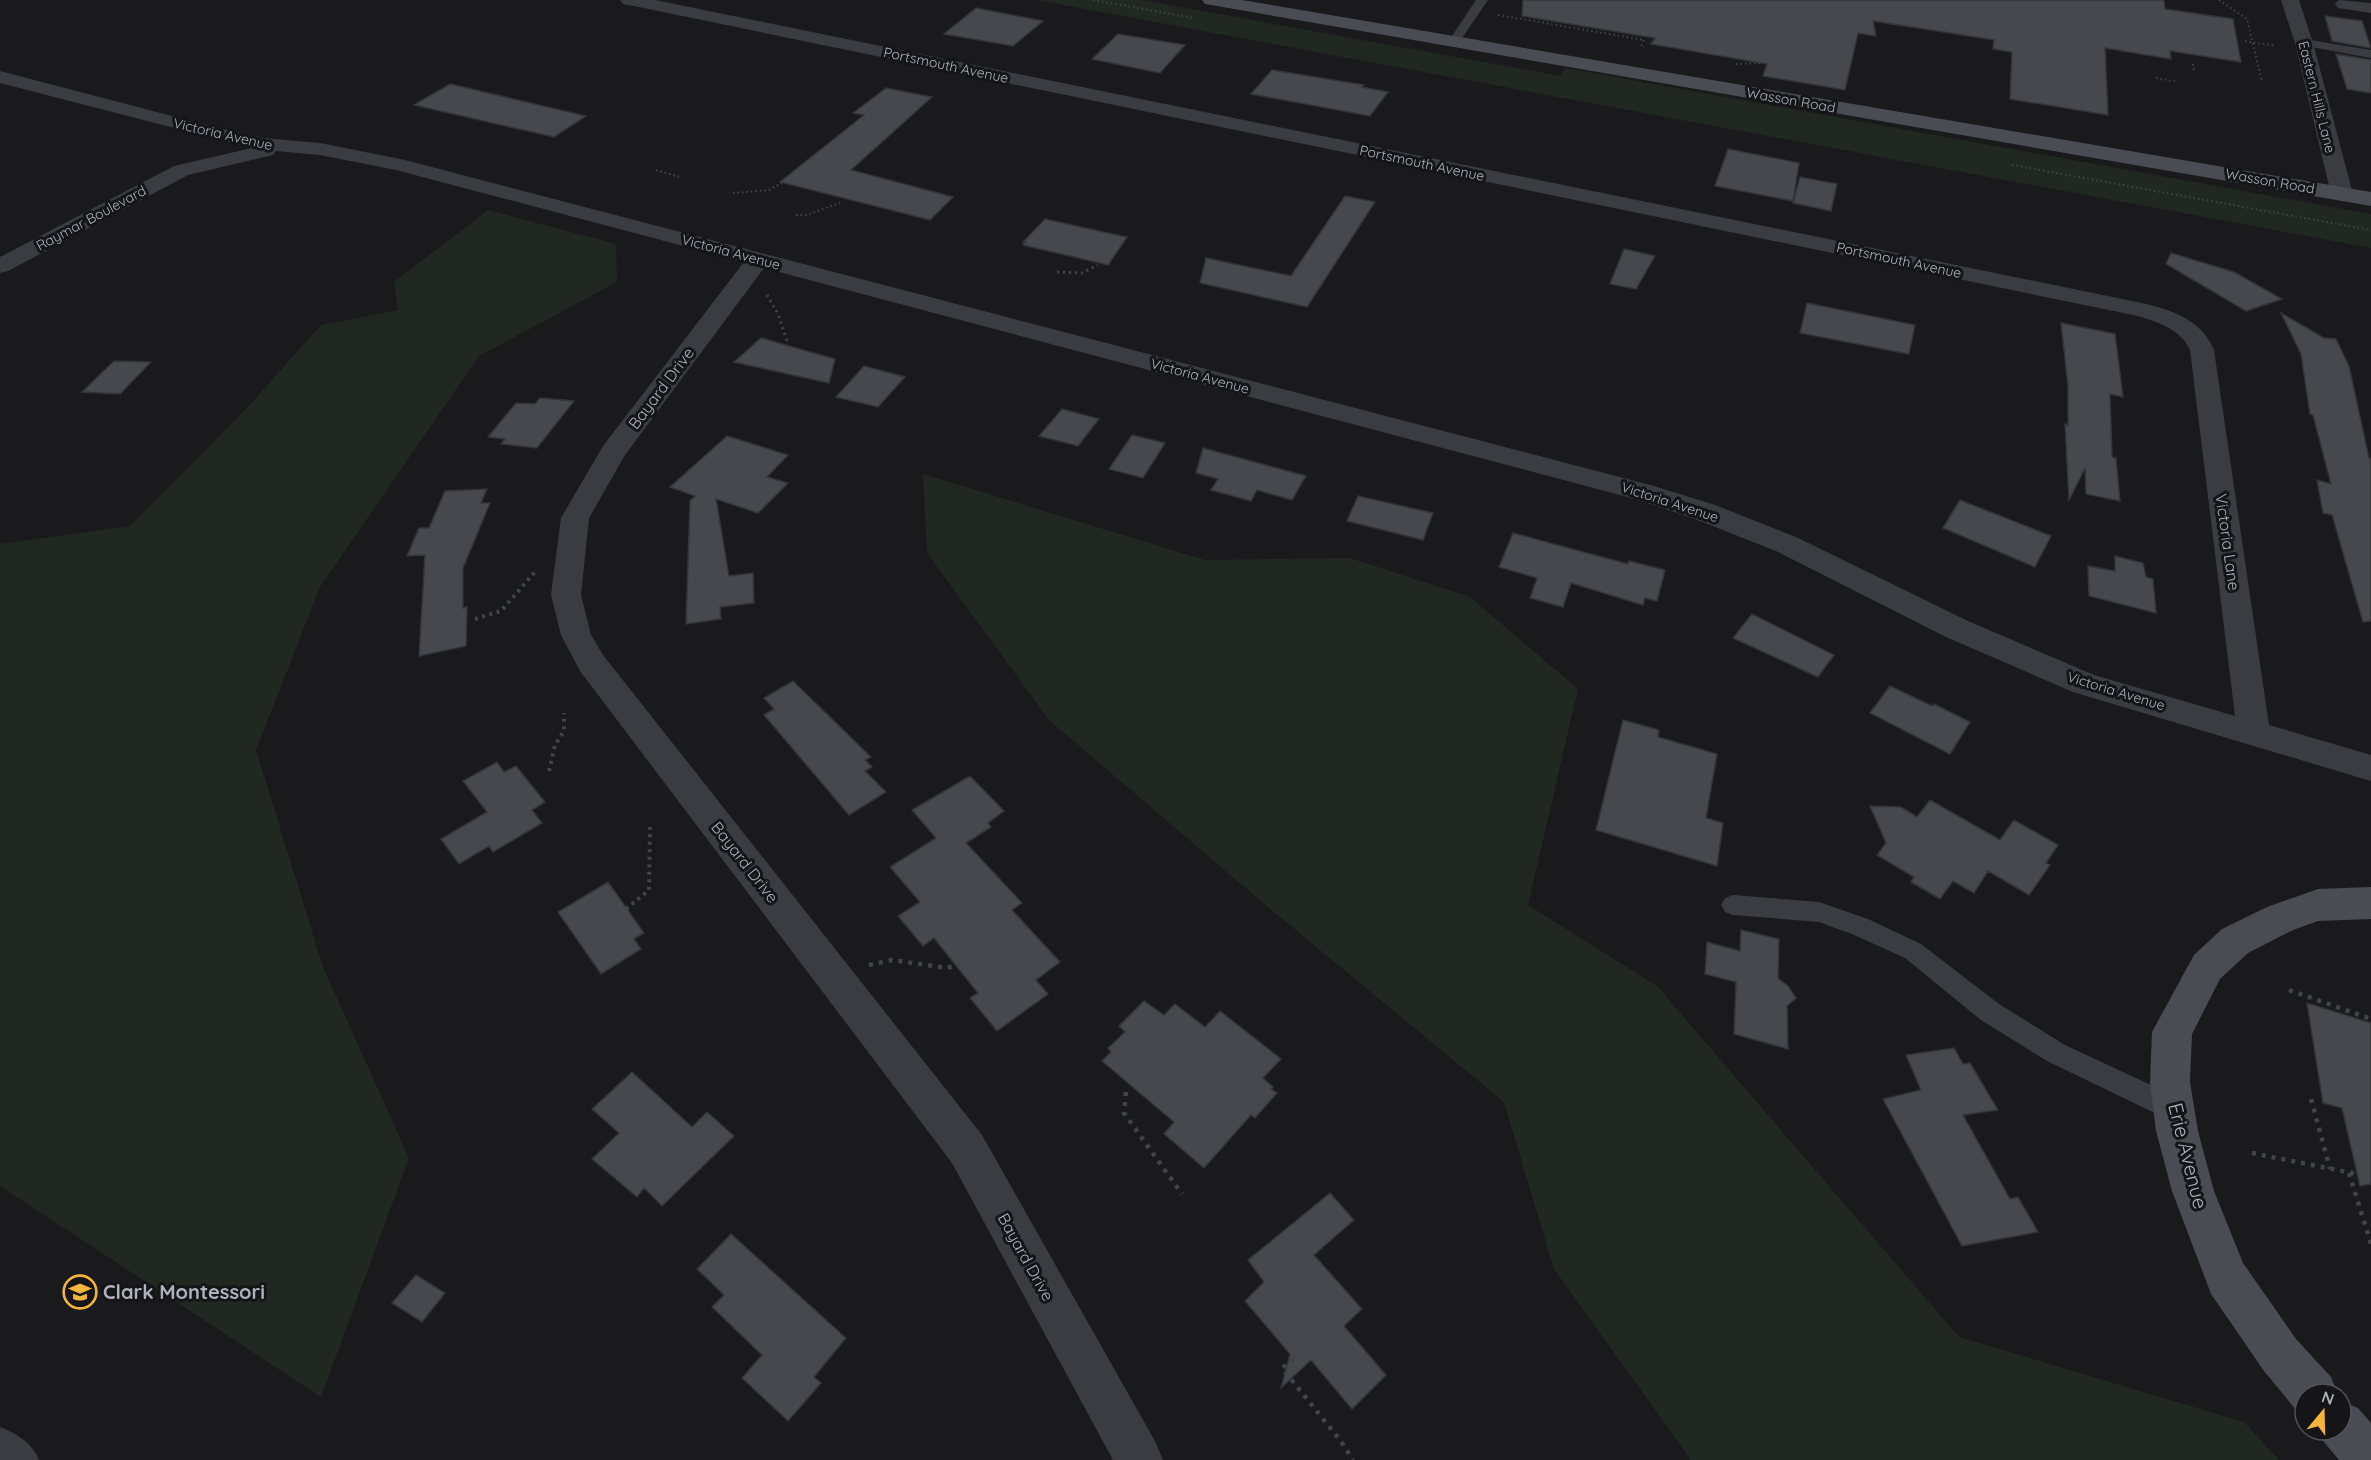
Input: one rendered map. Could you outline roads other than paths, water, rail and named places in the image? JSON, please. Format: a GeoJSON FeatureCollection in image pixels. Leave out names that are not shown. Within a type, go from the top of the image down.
{"type":"FeatureCollection","features":[{"type":"Feature","properties":{"kind":"street","name":"Portsmouth Avenue"},"geometry":{"type":"LineString","coordinates":[[629,0],[2142,310],[2179,324],[2192,334],[2202,350]]}},
{"type":"Feature","properties":{"kind":"street","name":"Wasson Road"},"geometry":{"type":"LineString","coordinates":[[1211,0],[2371,199]]}},
{"type":"Feature","properties":{"kind":"street","name":"Eastern Hills Lane"},"geometry":{"type":"LineString","coordinates":[[2290,0],[2294,46],[2342,194]]}},
{"type":"Feature","properties":{"kind":"street"},"geometry":{"type":"LineString","coordinates":[[2344,4],[2371,8]]}},
{"type":"Feature","properties":{"kind":"street","name":"Victoria Avenue"},"geometry":{"type":"LineString","coordinates":[[2,78],[188,127],[264,144],[320,149],[398,164],[762,276],[1664,499],[1706,512],[1786,544],[1977,638],[2084,684],[2371,768]]}},
{"type":"Feature","properties":{"kind":"street"},"geometry":{"type":"LineString","coordinates":[[181,170],[192,158],[197,143],[188,127]]}},
{"type":"Feature","properties":{"kind":"street","name":"Raymar Boulevard"},"geometry":{"type":"LineString","coordinates":[[0,266],[181,170],[255,152],[290,147]]}},
{"type":"Feature","properties":{"kind":"street","name":"Bayard Drive"},"geometry":{"type":"LineString","coordinates":[[762,276],[613,452],[575,518],[566,595],[576,634],[591,663],[967,1149],[1139,1460]]}},
{"type":"Feature","properties":{"kind":"street","name":"Victoria Lane"},"geometry":{"type":"LineString","coordinates":[[2202,350],[2254,733]]}},
{"type":"Feature","properties":{"kind":"street","name":"Erie Avenue"},"geometry":{"type":"LineString","coordinates":[[2304,1382],[2280,1354],[2228,1278],[2193,1191],[2177,1131],[2170,1082],[2172,1032],[2207,967],[2235,941],[2280,918],[2318,905],[2371,903]]}},
{"type":"Feature","properties":{"kind":"street"},"geometry":{"type":"LineString","coordinates":[[2353,1439],[2371,1460]]}},
{"type":"Feature","properties":{"kind":"lane"},"geometry":{"type":"LineString","coordinates":[[1454,42],[1482,0]]}},
{"type":"Feature","properties":{"kind":"lane"},"geometry":{"type":"LineString","coordinates":[[2294,46],[2371,54]]}},
{"type":"Feature","properties":{"kind":"lane"},"geometry":{"type":"LineString","coordinates":[[1733,905],[1819,912],[1860,926],[1913,951],[1990,1012],[2056,1053],[2174,1109]]}},
{"type":"Feature","properties":{"kind":"lane"},"geometry":{"type":"LineString","coordinates":[[0,1442],[24,1460]]}},
{"type":"Feature","properties":{"kind":"place","name":"Clark Montessori"},"geometry":{"type":"Point","coordinates":[80,1292]}}]}
